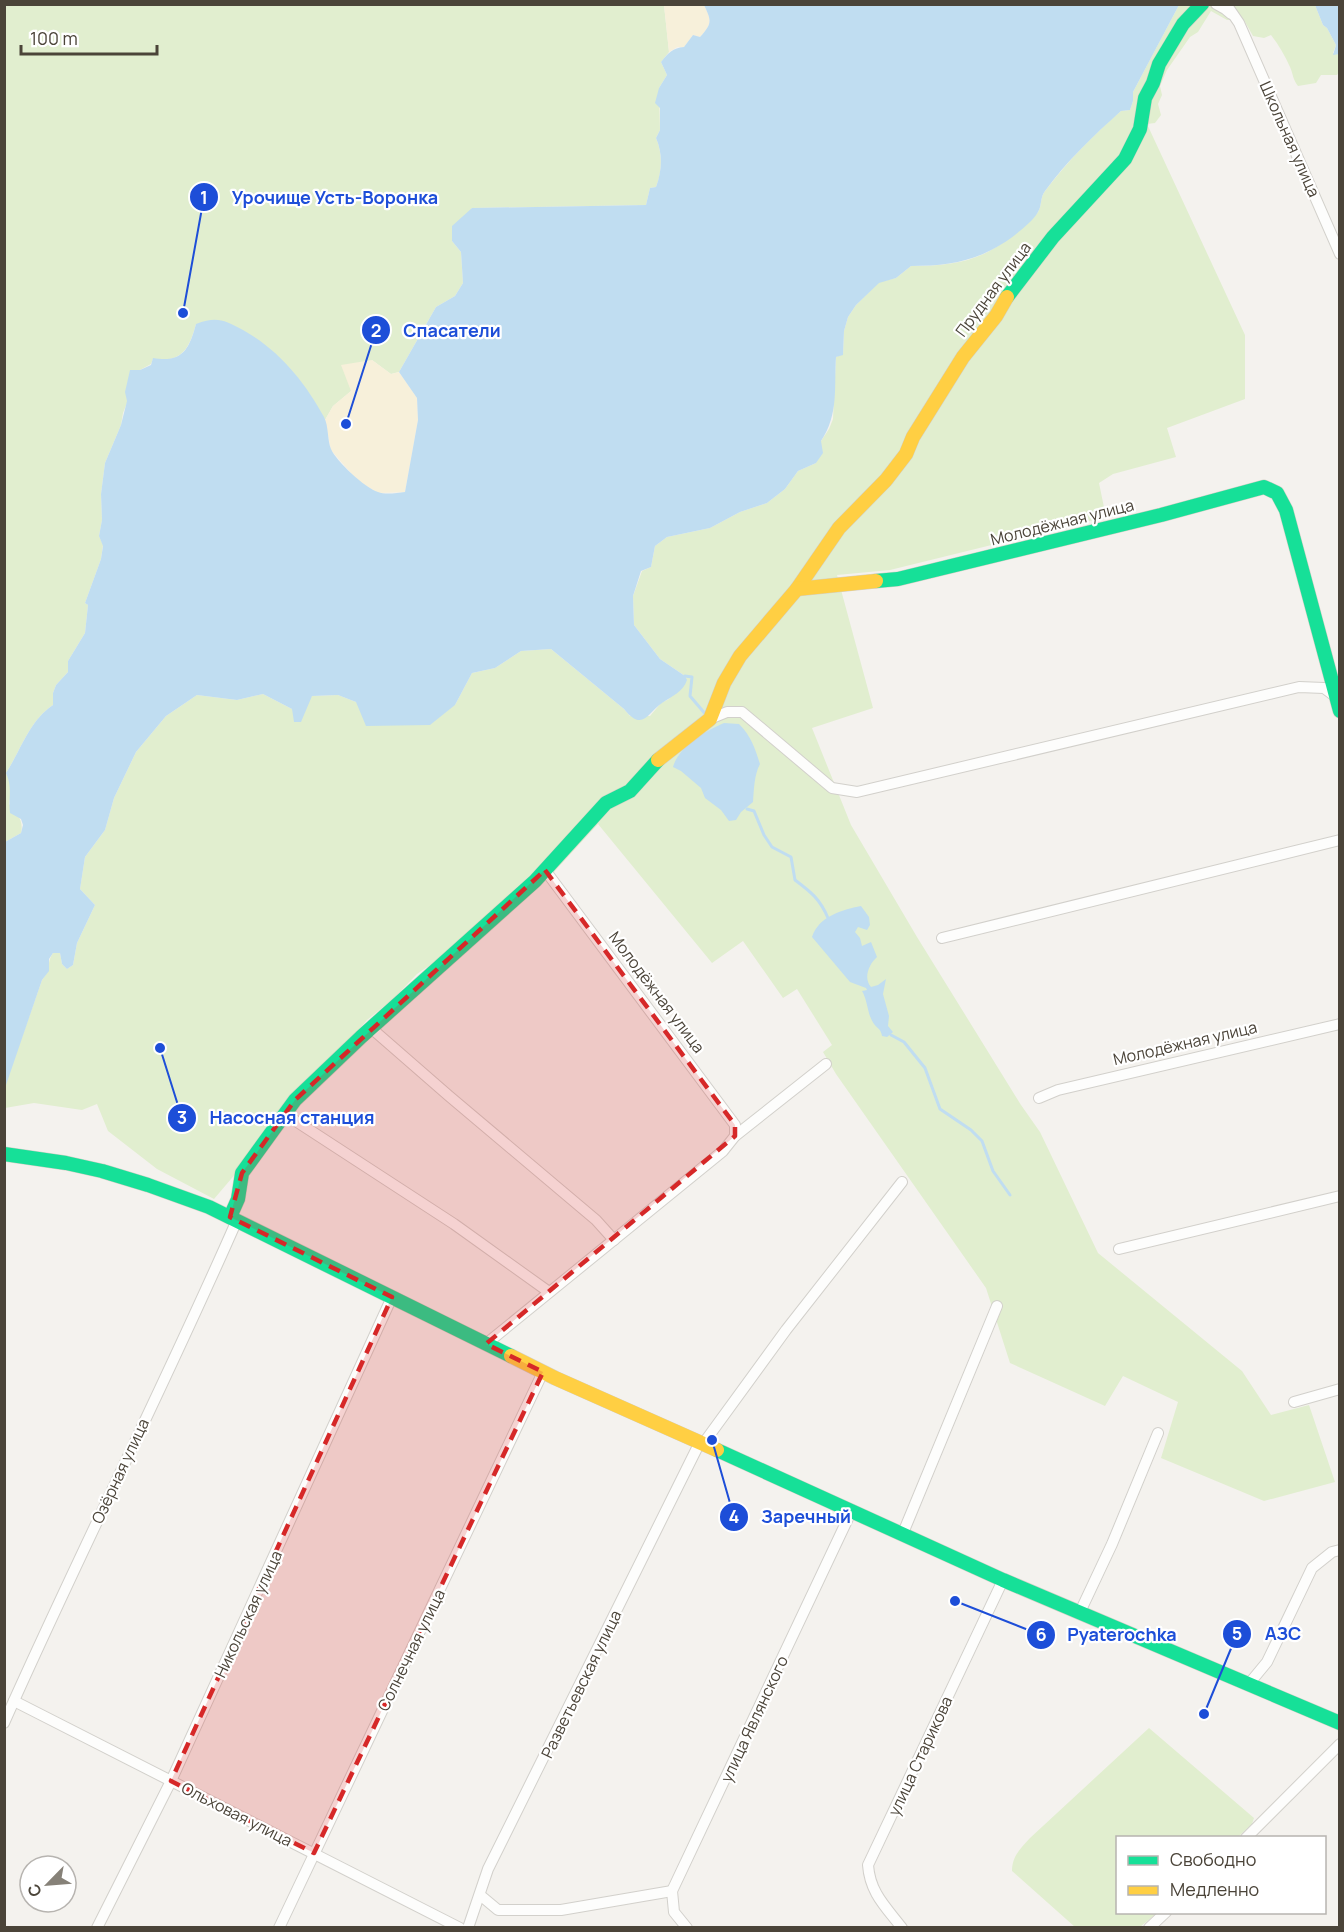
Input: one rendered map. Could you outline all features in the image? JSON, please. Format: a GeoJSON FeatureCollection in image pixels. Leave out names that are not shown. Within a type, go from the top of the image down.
{"type":"FeatureCollection","features":[{"type":"Feature","properties":{"kind":"street","name":"Прудная улица"},"geometry":{"type":"LineString","coordinates":[[797,589],[839,528],[886,480],[906,454],[913,437],[963,357],[996,316],[1029,268],[1053,237],[1125,159],[1140,129],[1145,98],[1159,64],[1183,24],[1202,4]]}},
{"type":"Feature","properties":{"kind":"street"},"geometry":{"type":"LineString","coordinates":[[1216,4],[1225,9],[1239,23]]}},
{"type":"Feature","properties":{"kind":"street","name":"Школьная улица"},"geometry":{"type":"LineString","coordinates":[[1227,4],[1239,23],[1340,254]]}},
{"type":"Feature","properties":{"kind":"street","name":"Школьная улица"},"geometry":{"type":"LineString","coordinates":[[1236,4],[1239,23]]}},
{"type":"Feature","properties":{"kind":"street","name":"Молодёжная улица"},"geometry":{"type":"LineString","coordinates":[[797,589],[898,579],[1161,515],[1264,487],[1277,493],[1286,510],[1338,704]]}},
{"type":"Feature","properties":{"kind":"street"},"geometry":{"type":"LineString","coordinates":[[710,719],[724,683],[740,656],[797,589]]}},
{"type":"Feature","properties":{"kind":"street","name":"Молодёжная улица"},"geometry":{"type":"LineString","coordinates":[[234,1218],[243,1173],[295,1100],[545,870],[606,803],[630,791],[664,754],[710,719],[727,712],[742,712],[832,788],[857,792],[1299,687],[1324,688],[1338,704]]}},
{"type":"Feature","properties":{"kind":"street"},"geometry":{"type":"LineString","coordinates":[[942,938],[1340,840]]}},
{"type":"Feature","properties":{"kind":"street","name":"Молодёжная улица"},"geometry":{"type":"LineString","coordinates":[[545,870],[735,1125],[735,1136]]}},
{"type":"Feature","properties":{"kind":"street","name":"Молодёжная улица"},"geometry":{"type":"LineString","coordinates":[[1039,1098],[1058,1090],[1340,1024]]}},
{"type":"Feature","properties":{"kind":"street"},"geometry":{"type":"LineString","coordinates":[[371,1028],[596,1220],[614,1240]]}},
{"type":"Feature","properties":{"kind":"street"},"geometry":{"type":"LineString","coordinates":[[486,1344],[723,1151],[735,1136],[826,1064]]}},
{"type":"Feature","properties":{"kind":"street"},"geometry":{"type":"LineString","coordinates":[[285,1114],[454,1224],[549,1292]]}},
{"type":"Feature","properties":{"kind":"street"},"geometry":{"type":"LineString","coordinates":[[4,1154],[84,1166],[129,1178],[234,1218],[543,1372],[1003,1580],[1340,1723]]}},
{"type":"Feature","properties":{"kind":"street","name":"Разветьевская улица"},"geometry":{"type":"LineString","coordinates":[[468,1928],[488,1869],[701,1443],[902,1182]]}},
{"type":"Feature","properties":{"kind":"street"},"geometry":{"type":"LineString","coordinates":[[1119,1249],[1340,1197]]}},
{"type":"Feature","properties":{"kind":"street","name":"Озёрная улица"},"geometry":{"type":"LineString","coordinates":[[4,1723],[58,1602],[206,1291],[234,1218]]}},
{"type":"Feature","properties":{"kind":"street","name":"Никольская улица"},"geometry":{"type":"LineString","coordinates":[[97,1928],[171,1781],[392,1297]]}},
{"type":"Feature","properties":{"kind":"street"},"geometry":{"type":"LineString","coordinates":[[903,1533],[997,1306]]}},
{"type":"Feature","properties":{"kind":"street","name":"Солнечная улица"},"geometry":{"type":"LineString","coordinates":[[279,1928],[543,1372]]}},
{"type":"Feature","properties":{"kind":"street"},"geometry":{"type":"LineString","coordinates":[[1294,1402],[1340,1389]]}},
{"type":"Feature","properties":{"kind":"street"},"geometry":{"type":"LineString","coordinates":[[1080,1612],[1112,1544],[1158,1433]]}},
{"type":"Feature","properties":{"kind":"street","name":"улица Являнского"},"geometry":{"type":"LineString","coordinates":[[672,1891],[852,1510]]}},
{"type":"Feature","properties":{"kind":"street"},"geometry":{"type":"LineString","coordinates":[[1248,1685],[1267,1662],[1312,1568],[1332,1552],[1340,1550]]}},
{"type":"Feature","properties":{"kind":"street","name":"улица Старикова"},"geometry":{"type":"LineString","coordinates":[[902,1928],[875,1894],[869,1880],[868,1865],[1003,1580]]}},
{"type":"Feature","properties":{"kind":"street","name":"Ольховая улица"},"geometry":{"type":"LineString","coordinates":[[14,1701],[460,1928]]}},
{"type":"Feature","properties":{"kind":"street"},"geometry":{"type":"LineString","coordinates":[[1248,1836],[1340,1744]]}},
{"type":"Feature","properties":{"kind":"street"},"geometry":{"type":"LineString","coordinates":[[480,1895],[498,1910],[561,1910],[672,1891],[674,1912],[687,1928]]}},
{"type":"Feature","properties":{"kind":"street"},"geometry":{"type":"LineString","coordinates":[[1149,1928],[1164,1914]]}},
{"type":"Feature","properties":{"kind":"street"},"geometry":{"type":"LineString","coordinates":[[434,1916],[442,1928]]}},
{"type":"Feature","properties":{"kind":"highlighted area"},"geometry":{"type":"Polygon","coordinates":[[[545,870],[735,1125],[735,1136],[486,1344],[543,1372],[314,1853],[171,1781],[392,1297],[230,1217],[242,1173],[295,1100],[545,870]]]}},
{"type":"Feature","properties":{"kind":"green space"},"geometry":{"type":"Polygon","coordinates":[[[5,5],[664,5],[669,52],[661,62],[667,75],[659,88],[660,130],[656,138],[661,157],[660,175],[656,187],[650,188],[646,205],[472,208],[452,241],[461,252],[463,283],[455,296],[436,307],[399,372],[391,374],[372,360],[351,391],[333,406],[325,420],[305,389],[196,324],[183,352],[171,359],[153,359],[151,364],[140,370],[105,463],[99,536],[103,545],[101,559],[85,603],[88,605],[85,633],[68,661],[68,672],[56,685],[53,705],[32,727],[6,773],[12,787],[9,804],[19,817],[22,828],[21,833],[5,842],[5,5]]]}},
{"type":"Feature","properties":{"kind":"green space"},"geometry":{"type":"Polygon","coordinates":[[[1179,5],[1315,5],[1323,25],[1336,45],[1333,53],[1339,54],[1337,75],[1321,75],[1316,83],[1298,86],[1284,55],[1271,35],[1264,38],[1253,36],[1244,20],[1227,20],[1211,11],[1198,32],[1190,37],[1167,70],[1160,86],[1162,95],[1158,104],[1161,115],[1155,123],[1147,124],[1245,335],[1245,399],[1167,428],[1176,457],[1113,474],[1099,483],[1106,517],[890,570],[837,575],[873,708],[812,728],[851,825],[917,937],[1040,1132],[1098,1253],[1242,1371],[1271,1415],[1309,1405],[1335,1482],[1264,1501],[1161,1458],[1178,1402],[1123,1376],[1105,1406],[1010,1363],[986,1288],[836,1074],[823,1052],[832,1045],[797,989],[783,998],[743,941],[712,963],[598,824],[554,872],[546,864],[442,957],[417,974],[393,999],[367,1020],[214,1199],[157,1169],[108,1131],[97,1104],[82,1110],[34,1103],[5,1108],[4,1088],[51,957],[53,953],[60,953],[62,964],[67,969],[73,965],[77,943],[95,905],[80,889],[85,857],[105,830],[114,798],[136,752],[166,716],[197,695],[237,700],[263,694],[292,709],[312,696],[338,695],[356,702],[455,705],[472,673],[495,668],[521,651],[551,649],[630,716],[650,716],[661,703],[669,699],[685,676],[660,659],[634,625],[633,596],[642,571],[651,567],[655,546],[667,537],[710,528],[740,512],[767,503],[785,489],[798,471],[816,463],[821,441],[833,419],[836,357],[843,354],[844,331],[848,317],[856,305],[879,282],[896,278],[911,266],[943,265],[971,259],[1008,239],[1032,218],[1039,210],[1045,191],[1072,159],[1121,111],[1130,110],[1133,92],[1179,5]]]}},
{"type":"Feature","properties":{"kind":"green space"},"geometry":{"type":"Polygon","coordinates":[[[1149,1728],[1254,1818],[1252,1824],[1239,1836],[1116,1836],[1116,1914],[1156,1914],[1140,1927],[1075,1927],[1012,1871],[1018,1853],[1030,1838],[1149,1728]]]}},
{"type":"Feature","properties":{"kind":"sand"},"geometry":{"type":"Polygon","coordinates":[[[664,5],[704,5],[709,25],[700,37],[693,35],[684,47],[677,47],[669,52],[664,5]]]}},
{"type":"Feature","properties":{"kind":"sand"},"geometry":{"type":"Polygon","coordinates":[[[372,360],[391,374],[399,372],[417,398],[418,420],[405,492],[378,493],[357,480],[331,450],[325,420],[333,406],[351,391],[341,365],[372,360]]]}},
{"type":"Feature","properties":{"kind":"water"},"geometry":{"type":"Polygon","coordinates":[[[704,5],[1179,5],[1133,92],[1130,110],[1121,111],[1071,159],[1045,191],[1038,212],[1027,225],[1003,244],[978,256],[940,265],[911,266],[896,278],[879,283],[856,305],[848,317],[844,331],[843,355],[836,357],[833,411],[827,431],[821,441],[823,453],[816,463],[798,471],[785,489],[767,503],[740,512],[710,528],[667,537],[655,546],[651,567],[641,571],[633,596],[634,625],[660,659],[685,676],[687,680],[680,691],[645,718],[636,719],[551,649],[521,651],[495,668],[472,673],[455,705],[430,725],[366,726],[356,702],[338,695],[312,696],[301,722],[294,722],[292,709],[263,694],[237,700],[197,695],[166,716],[136,752],[114,798],[105,830],[85,857],[80,889],[95,905],[77,943],[73,965],[67,969],[62,964],[60,953],[53,953],[49,959],[49,971],[42,980],[5,1088],[5,842],[21,833],[23,825],[21,819],[10,813],[10,788],[6,773],[32,727],[53,705],[56,685],[68,672],[68,661],[85,633],[88,605],[85,603],[101,559],[103,546],[99,536],[105,463],[121,425],[127,401],[125,392],[130,370],[140,370],[151,365],[153,358],[171,358],[183,353],[196,324],[220,320],[231,324],[268,347],[300,379],[324,417],[331,449],[352,473],[378,492],[388,494],[405,492],[418,420],[417,398],[399,372],[436,307],[455,296],[463,283],[461,252],[452,241],[452,226],[472,208],[646,205],[650,188],[656,187],[660,175],[661,156],[656,138],[660,130],[660,108],[655,103],[659,88],[667,75],[661,62],[677,48],[684,47],[693,35],[700,37],[704,32],[710,21],[704,5]]]}},
{"type":"Feature","properties":{"kind":"water"},"geometry":{"type":"Polygon","coordinates":[[[1315,5],[1339,5],[1339,54],[1333,55],[1336,45],[1323,25],[1315,5]]]}},
{"type":"Feature","properties":{"kind":"water"},"geometry":{"type":"Polygon","coordinates":[[[724,723],[739,724],[747,733],[760,764],[755,778],[753,802],[741,812],[736,820],[729,821],[721,810],[705,798],[701,788],[673,767],[676,759],[687,746],[709,730],[724,723]]]}},
{"type":"Feature","properties":{"kind":"water"},"geometry":{"type":"Polygon","coordinates":[[[861,906],[869,917],[870,925],[867,930],[858,927],[855,932],[862,946],[871,942],[877,957],[868,971],[867,980],[871,987],[886,979],[883,994],[889,1016],[888,1026],[893,1032],[887,1037],[882,1036],[872,1020],[862,991],[867,990],[866,988],[850,982],[812,937],[820,924],[832,915],[861,906]]]}},
{"type":"Feature","properties":{"kind":"waterway"},"geometry":{"type":"LineString","coordinates":[[685,676],[692,677],[690,696],[707,716]]}},
{"type":"Feature","properties":{"kind":"waterway"},"geometry":{"type":"LineString","coordinates":[[747,809],[754,811],[772,847],[791,857],[795,880],[814,896],[828,918]]}},
{"type":"Feature","properties":{"kind":"waterway"},"geometry":{"type":"LineString","coordinates":[[891,1035],[904,1042],[925,1068],[940,1109],[971,1130],[982,1141],[993,1171],[1010,1195]]}},
{"type":"Feature","properties":{"kind":"traffic: fast"},"geometry":{"type":"LineString","coordinates":[[1007,297],[1053,237],[1125,159],[1140,129],[1145,98],[1159,64],[1183,24],[1202,4]]}},
{"type":"Feature","properties":{"kind":"traffic: fast"},"geometry":{"type":"LineString","coordinates":[[876,581],[898,579],[1161,515],[1264,487],[1277,493],[1286,510],[1340,711]]}},
{"type":"Feature","properties":{"kind":"traffic: fast"},"geometry":{"type":"LineString","coordinates":[[230,1217],[238,1199],[242,1173],[295,1100],[361,1037],[535,881],[606,803],[630,791],[658,760]]}},
{"type":"Feature","properties":{"kind":"traffic: fast"},"geometry":{"type":"LineString","coordinates":[[4,1154],[102,1171],[209,1207],[511,1356]]}},
{"type":"Feature","properties":{"kind":"traffic: fast"},"geometry":{"type":"LineString","coordinates":[[717,1450],[1003,1580],[1340,1723]]}},
{"type":"Feature","properties":{"kind":"traffic: slow"},"geometry":{"type":"LineString","coordinates":[[797,589],[839,528],[886,480],[906,454],[913,437],[963,357],[996,316],[1007,297]]}},
{"type":"Feature","properties":{"kind":"traffic: slow"},"geometry":{"type":"LineString","coordinates":[[658,760],[710,719],[724,683],[740,656],[797,589],[876,581]]}},
{"type":"Feature","properties":{"kind":"traffic: slow"},"geometry":{"type":"LineString","coordinates":[[511,1356],[717,1450]]}},
{"type":"Feature","properties":{"kind":"place","name":"Урочище Усть-Воронка"},"geometry":{"type":"Point","coordinates":[183,313]}},
{"type":"Feature","properties":{"kind":"place","name":"Спасатели"},"geometry":{"type":"Point","coordinates":[346,424]}},
{"type":"Feature","properties":{"kind":"place","name":"Насосная станция"},"geometry":{"type":"Point","coordinates":[160,1048]}},
{"type":"Feature","properties":{"kind":"place","name":"Заречный"},"geometry":{"type":"Point","coordinates":[712,1440]}},
{"type":"Feature","properties":{"kind":"place","name":"Pyaterochka"},"geometry":{"type":"Point","coordinates":[955,1601]}},
{"type":"Feature","properties":{"kind":"place","name":"АЗС"},"geometry":{"type":"Point","coordinates":[1204,1714]}}]}
